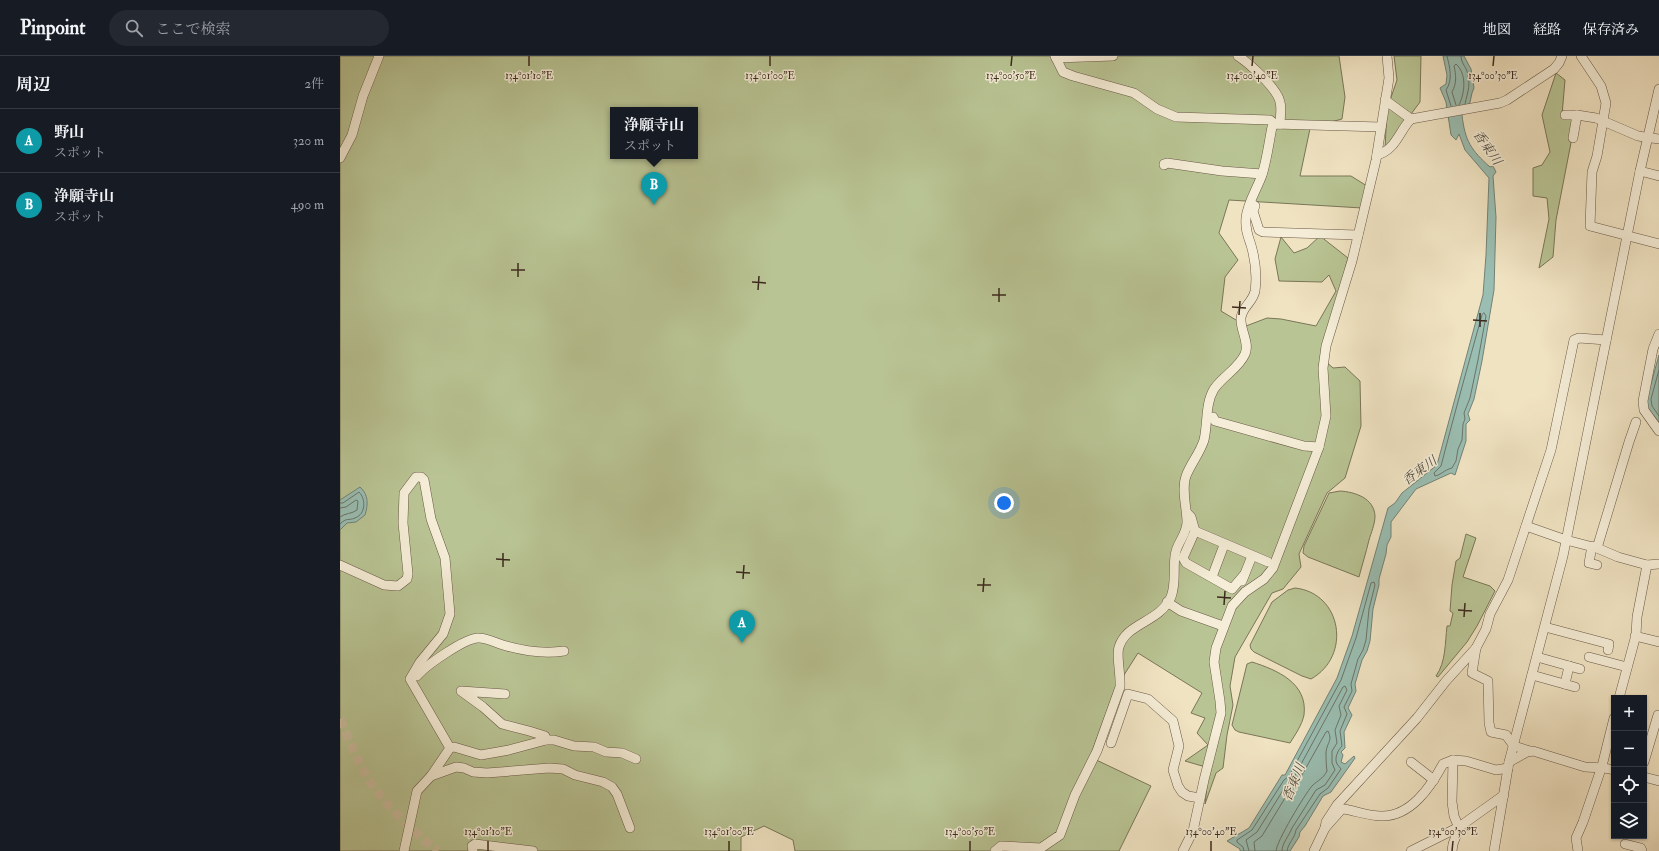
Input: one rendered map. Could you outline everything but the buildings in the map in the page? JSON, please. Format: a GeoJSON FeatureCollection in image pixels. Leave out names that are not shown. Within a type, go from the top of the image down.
{"type":"FeatureCollection","features":[{"type":"Feature","properties":{"kind":"street"},"geometry":{"type":"LineString","coordinates":[[340,158],[352,135],[363,96],[379,56]]}},
{"type":"Feature","properties":{"kind":"street"},"geometry":{"type":"LineString","coordinates":[[1113,56],[1055,57],[1063,72],[1134,93],[1157,109],[1176,117],[1270,120],[1278,124],[1381,127]]}},
{"type":"Feature","properties":{"kind":"street"},"geometry":{"type":"LineString","coordinates":[[1238,56],[1253,66],[1275,92],[1280,101],[1278,124]]}},
{"type":"Feature","properties":{"kind":"street"},"geometry":{"type":"LineString","coordinates":[[1183,851],[1193,831],[1221,713],[1214,662],[1216,648],[1223,626],[1232,606],[1245,592],[1264,579],[1273,568],[1319,447],[1326,416],[1323,368],[1326,346],[1352,261],[1377,155],[1389,78],[1387,56]]}},
{"type":"Feature","properties":{"kind":"street"},"geometry":{"type":"LineString","coordinates":[[1385,100],[1411,119],[1490,105],[1507,100],[1549,72],[1557,66],[1562,56]]}},
{"type":"Feature","properties":{"kind":"street"},"geometry":{"type":"LineString","coordinates":[[1581,56],[1601,86],[1606,103],[1597,156],[1592,172],[1590,226],[1627,237],[1659,244]]}},
{"type":"Feature","properties":{"kind":"street"},"geometry":{"type":"LineString","coordinates":[[1494,851],[1509,765],[1566,540],[1640,171],[1659,89]]}},
{"type":"Feature","properties":{"kind":"street"},"geometry":{"type":"LineString","coordinates":[[1565,115],[1596,118],[1616,125],[1638,136],[1659,139]]}},
{"type":"Feature","properties":{"kind":"street"},"geometry":{"type":"LineString","coordinates":[[1573,138],[1577,115]]}},
{"type":"Feature","properties":{"kind":"street"},"geometry":{"type":"LineString","coordinates":[[1377,155],[1394,144],[1411,119]]}},
{"type":"Feature","properties":{"kind":"street"},"geometry":{"type":"LineString","coordinates":[[995,851],[1001,846],[1041,848],[1060,835],[1075,795],[1097,750],[1120,687],[1121,678],[1118,649],[1123,637],[1131,630],[1150,620],[1163,608],[1171,596],[1174,582],[1176,552],[1185,533],[1186,476],[1204,439],[1210,399],[1214,389],[1240,362],[1246,353],[1241,318],[1242,312],[1252,299],[1255,292],[1255,271],[1251,246],[1246,233],[1246,216],[1262,174],[1272,127],[1278,124]]}},
{"type":"Feature","properties":{"kind":"street"},"geometry":{"type":"LineString","coordinates":[[1164,164],[1167,163],[1222,171],[1262,174]]}},
{"type":"Feature","properties":{"kind":"street"},"geometry":{"type":"LineString","coordinates":[[1640,171],[1659,176]]}},
{"type":"Feature","properties":{"kind":"street"},"geometry":{"type":"LineString","coordinates":[[1251,204],[1255,206],[1253,211],[1259,230],[1263,232],[1358,235]]}},
{"type":"Feature","properties":{"kind":"street"},"geometry":{"type":"LineString","coordinates":[[1659,334],[1653,349],[1650,371],[1643,401],[1644,410],[1659,431]]}},
{"type":"Feature","properties":{"kind":"street"},"geometry":{"type":"LineString","coordinates":[[1314,851],[1325,828],[1326,822],[1338,805],[1417,718],[1446,681],[1476,648],[1486,629],[1490,614],[1508,580],[1551,450],[1574,340],[1579,338],[1606,340]]}},
{"type":"Feature","properties":{"kind":"street"},"geometry":{"type":"LineString","coordinates":[[1213,417],[1215,421],[1289,442],[1304,446],[1319,447]]}},
{"type":"Feature","properties":{"kind":"street"},"geometry":{"type":"LineString","coordinates":[[1597,565],[1589,563],[1636,422]]}},
{"type":"Feature","properties":{"kind":"street"},"geometry":{"type":"LineString","coordinates":[[340,564],[384,585],[398,586],[407,579],[408,567],[403,523],[404,493],[416,477],[421,477],[424,480],[431,519],[445,558],[450,614],[443,634],[414,671],[410,679],[450,748]]}},
{"type":"Feature","properties":{"kind":"street"},"geometry":{"type":"LineString","coordinates":[[1186,512],[1191,517],[1195,531],[1183,558],[1186,563],[1232,589],[1244,575]]}},
{"type":"Feature","properties":{"kind":"street"},"geometry":{"type":"LineString","coordinates":[[1526,526],[1566,540],[1595,547],[1618,557],[1647,565],[1659,564]]}},
{"type":"Feature","properties":{"kind":"street"},"geometry":{"type":"LineString","coordinates":[[1195,531],[1224,545],[1268,562]]}},
{"type":"Feature","properties":{"kind":"street"},"geometry":{"type":"LineString","coordinates":[[1212,577],[1224,545]]}},
{"type":"Feature","properties":{"kind":"street"},"geometry":{"type":"LineString","coordinates":[[1240,598],[1239,590],[1252,556]]}},
{"type":"Feature","properties":{"kind":"street"},"geometry":{"type":"LineString","coordinates":[[1620,695],[1635,636],[1647,565]]}},
{"type":"Feature","properties":{"kind":"street"},"geometry":{"type":"LineString","coordinates":[[1167,602],[1181,611],[1223,626]]}},
{"type":"Feature","properties":{"kind":"street"},"geometry":{"type":"LineString","coordinates":[[1545,627],[1610,644],[1608,650]]}},
{"type":"Feature","properties":{"kind":"street"},"geometry":{"type":"LineString","coordinates":[[1635,636],[1659,642]]}},
{"type":"Feature","properties":{"kind":"street"},"geometry":{"type":"LineString","coordinates":[[412,682],[424,668],[460,645],[479,638],[524,650],[548,653],[564,651]]}},
{"type":"Feature","properties":{"kind":"street"},"geometry":{"type":"LineString","coordinates":[[1476,648],[1472,673],[1488,681],[1489,723],[1491,732],[1506,735],[1514,746],[1530,751],[1585,767],[1602,766],[1611,769]]}},
{"type":"Feature","properties":{"kind":"street"},"geometry":{"type":"LineString","coordinates":[[1537,657],[1580,669]]}},
{"type":"Feature","properties":{"kind":"street"},"geometry":{"type":"LineString","coordinates":[[1589,657],[1627,667]]}},
{"type":"Feature","properties":{"kind":"street"},"geometry":{"type":"LineString","coordinates":[[1565,684],[1570,666]]}},
{"type":"Feature","properties":{"kind":"street"},"geometry":{"type":"LineString","coordinates":[[1532,675],[1575,687]]}},
{"type":"Feature","properties":{"kind":"street"},"geometry":{"type":"LineString","coordinates":[[505,694],[462,691],[502,724],[545,736],[546,740]]}},
{"type":"Feature","properties":{"kind":"street"},"geometry":{"type":"LineString","coordinates":[[1111,743],[1128,694],[1148,699],[1173,721],[1179,746],[1173,770],[1178,786],[1182,792],[1188,796],[1200,798]]}},
{"type":"Feature","properties":{"kind":"street"},"geometry":{"type":"LineString","coordinates":[[1647,752],[1658,715]]}},
{"type":"Feature","properties":{"kind":"street"},"geometry":{"type":"LineString","coordinates":[[1578,851],[1576,838],[1602,766],[1611,730]]}},
{"type":"Feature","properties":{"kind":"street"},"geometry":{"type":"LineString","coordinates":[[450,748],[454,747],[481,755],[509,750],[546,740],[554,740],[574,746],[594,746],[606,752],[622,753],[636,759]]}},
{"type":"Feature","properties":{"kind":"street"},"geometry":{"type":"LineString","coordinates":[[404,851],[417,791],[431,776],[450,748]]}},
{"type":"Feature","properties":{"kind":"street"},"geometry":{"type":"LineString","coordinates":[[1325,828],[1344,809],[1382,816],[1397,812],[1410,806],[1422,795],[1434,780],[1443,764],[1453,760],[1496,770],[1509,765],[1530,751]]}},
{"type":"Feature","properties":{"kind":"street"},"geometry":{"type":"LineString","coordinates":[[1452,851],[1459,827],[1454,816],[1452,802],[1453,760]]}},
{"type":"Feature","properties":{"kind":"street"},"geometry":{"type":"LineString","coordinates":[[1411,762],[1434,780]]}},
{"type":"Feature","properties":{"kind":"street"},"geometry":{"type":"LineString","coordinates":[[431,776],[456,767],[487,774],[549,768],[562,770],[603,782],[612,787],[617,794],[630,828]]}},
{"type":"Feature","properties":{"kind":"street"},"geometry":{"type":"LineString","coordinates":[[1647,778],[1659,781]]}},
{"type":"Feature","properties":{"kind":"street"},"geometry":{"type":"LineString","coordinates":[[1411,851],[1459,827],[1504,795]]}},
{"type":"Feature","properties":{"kind":"street"},"geometry":{"type":"LineString","coordinates":[[473,851],[472,846],[475,844],[533,851]]}},
{"type":"Feature","properties":{"kind":"street"},"geometry":{"type":"LineString","coordinates":[[1625,844],[1641,848],[1642,851]]}},
{"type":"Feature","properties":{"kind":"green space"},"geometry":{"type":"Polygon","coordinates":[[[340,56],[1339,56],[1345,97],[1342,119],[1323,124],[1311,124],[1300,176],[1351,176],[1367,186],[1362,208],[1229,200],[1219,233],[1238,260],[1225,277],[1221,311],[1246,326],[1267,318],[1281,319],[1316,326],[1336,291],[1329,275],[1322,282],[1279,281],[1275,259],[1281,237],[1294,253],[1307,248],[1320,236],[1348,258],[1322,358],[1333,368],[1345,367],[1360,381],[1361,426],[1345,478],[1327,493],[1299,554],[1301,567],[1283,589],[1272,593],[1235,657],[1230,686],[1233,705],[1227,735],[1223,768],[1216,773],[1205,804],[1209,768],[1185,761],[1208,745],[1197,733],[1205,718],[1191,713],[1202,693],[1138,653],[1115,689],[1090,757],[1151,786],[1119,851],[795,851],[793,840],[764,826],[741,837],[741,851],[340,851],[340,56]]]}},
{"type":"Feature","properties":{"kind":"green space"},"geometry":{"type":"Polygon","coordinates":[[[1394,56],[1421,56],[1420,102],[1385,149],[1387,109],[1397,80],[1394,56]]]}},
{"type":"Feature","properties":{"kind":"green space"},"geometry":{"type":"Polygon","coordinates":[[[1556,73],[1565,80],[1562,115],[1576,117],[1556,220],[1553,257],[1539,268],[1549,219],[1547,198],[1533,196],[1533,168],[1542,165],[1550,152],[1542,115],[1556,73]]]}},
{"type":"Feature","properties":{"kind":"green space"},"geometry":{"type":"Polygon","coordinates":[[[1340,491],[1363,497],[1374,510],[1374,522],[1359,577],[1308,557],[1303,553],[1304,546],[1329,493],[1340,491]]]}},
{"type":"Feature","properties":{"kind":"green space"},"geometry":{"type":"Polygon","coordinates":[[[1466,534],[1476,538],[1463,577],[1490,586],[1495,591],[1467,642],[1438,677],[1436,676],[1442,665],[1447,626],[1450,626],[1453,613],[1450,611],[1456,561],[1460,558],[1466,534]]]}},
{"type":"Feature","properties":{"kind":"green space"},"geometry":{"type":"Polygon","coordinates":[[[1295,588],[1311,592],[1323,601],[1332,613],[1336,627],[1336,641],[1332,656],[1324,669],[1311,679],[1254,652],[1250,645],[1272,602],[1288,590],[1295,588]]]}},
{"type":"Feature","properties":{"kind":"green space"},"geometry":{"type":"Polygon","coordinates":[[[1252,662],[1280,674],[1296,686],[1301,694],[1304,704],[1304,715],[1300,726],[1290,743],[1239,732],[1235,730],[1232,725],[1247,664],[1252,662]]]}},
{"type":"Feature","properties":{"kind":"water","name":"香東川"},"geometry":{"type":"Polygon","coordinates":[[[1443,56],[1464,56],[1471,69],[1474,88],[1469,107],[1462,115],[1463,124],[1467,138],[1474,150],[1490,167],[1493,166],[1496,172],[1493,176],[1496,217],[1494,290],[1482,361],[1474,399],[1468,414],[1470,420],[1466,424],[1466,441],[1455,475],[1451,473],[1416,489],[1391,522],[1391,537],[1387,545],[1373,609],[1370,641],[1362,660],[1355,684],[1356,691],[1348,708],[1352,715],[1344,732],[1345,748],[1341,752],[1343,755],[1341,762],[1345,764],[1354,756],[1355,758],[1331,792],[1323,796],[1300,832],[1299,837],[1290,851],[1240,851],[1240,849],[1227,841],[1249,828],[1282,775],[1285,775],[1337,678],[1352,636],[1388,508],[1395,503],[1402,493],[1437,465],[1483,295],[1489,178],[1465,150],[1459,134],[1456,140],[1451,135],[1446,102],[1440,88],[1446,84],[1447,75],[1443,56]]]}},
{"type":"Feature","properties":{"kind":"water"},"geometry":{"type":"Polygon","coordinates":[[[1659,355],[1659,422],[1647,407],[1647,398],[1659,355]]]}},
{"type":"Feature","properties":{"kind":"water"},"geometry":{"type":"Polygon","coordinates":[[[360,487],[365,493],[367,500],[365,515],[356,522],[347,523],[340,530],[340,500],[360,487]]]}},
{"type":"Feature","properties":{"kind":"tunnel"},"geometry":{"type":"LineString","coordinates":[[340,719],[353,750],[375,789],[400,818],[438,851]]}},
{"type":"Feature","properties":{"kind":"place","name":"浄願寺山"},"geometry":{"type":"Point","coordinates":[654,205]}},
{"type":"Feature","properties":{"kind":"place","name":"野山"},"geometry":{"type":"Point","coordinates":[742,643]}}]}
